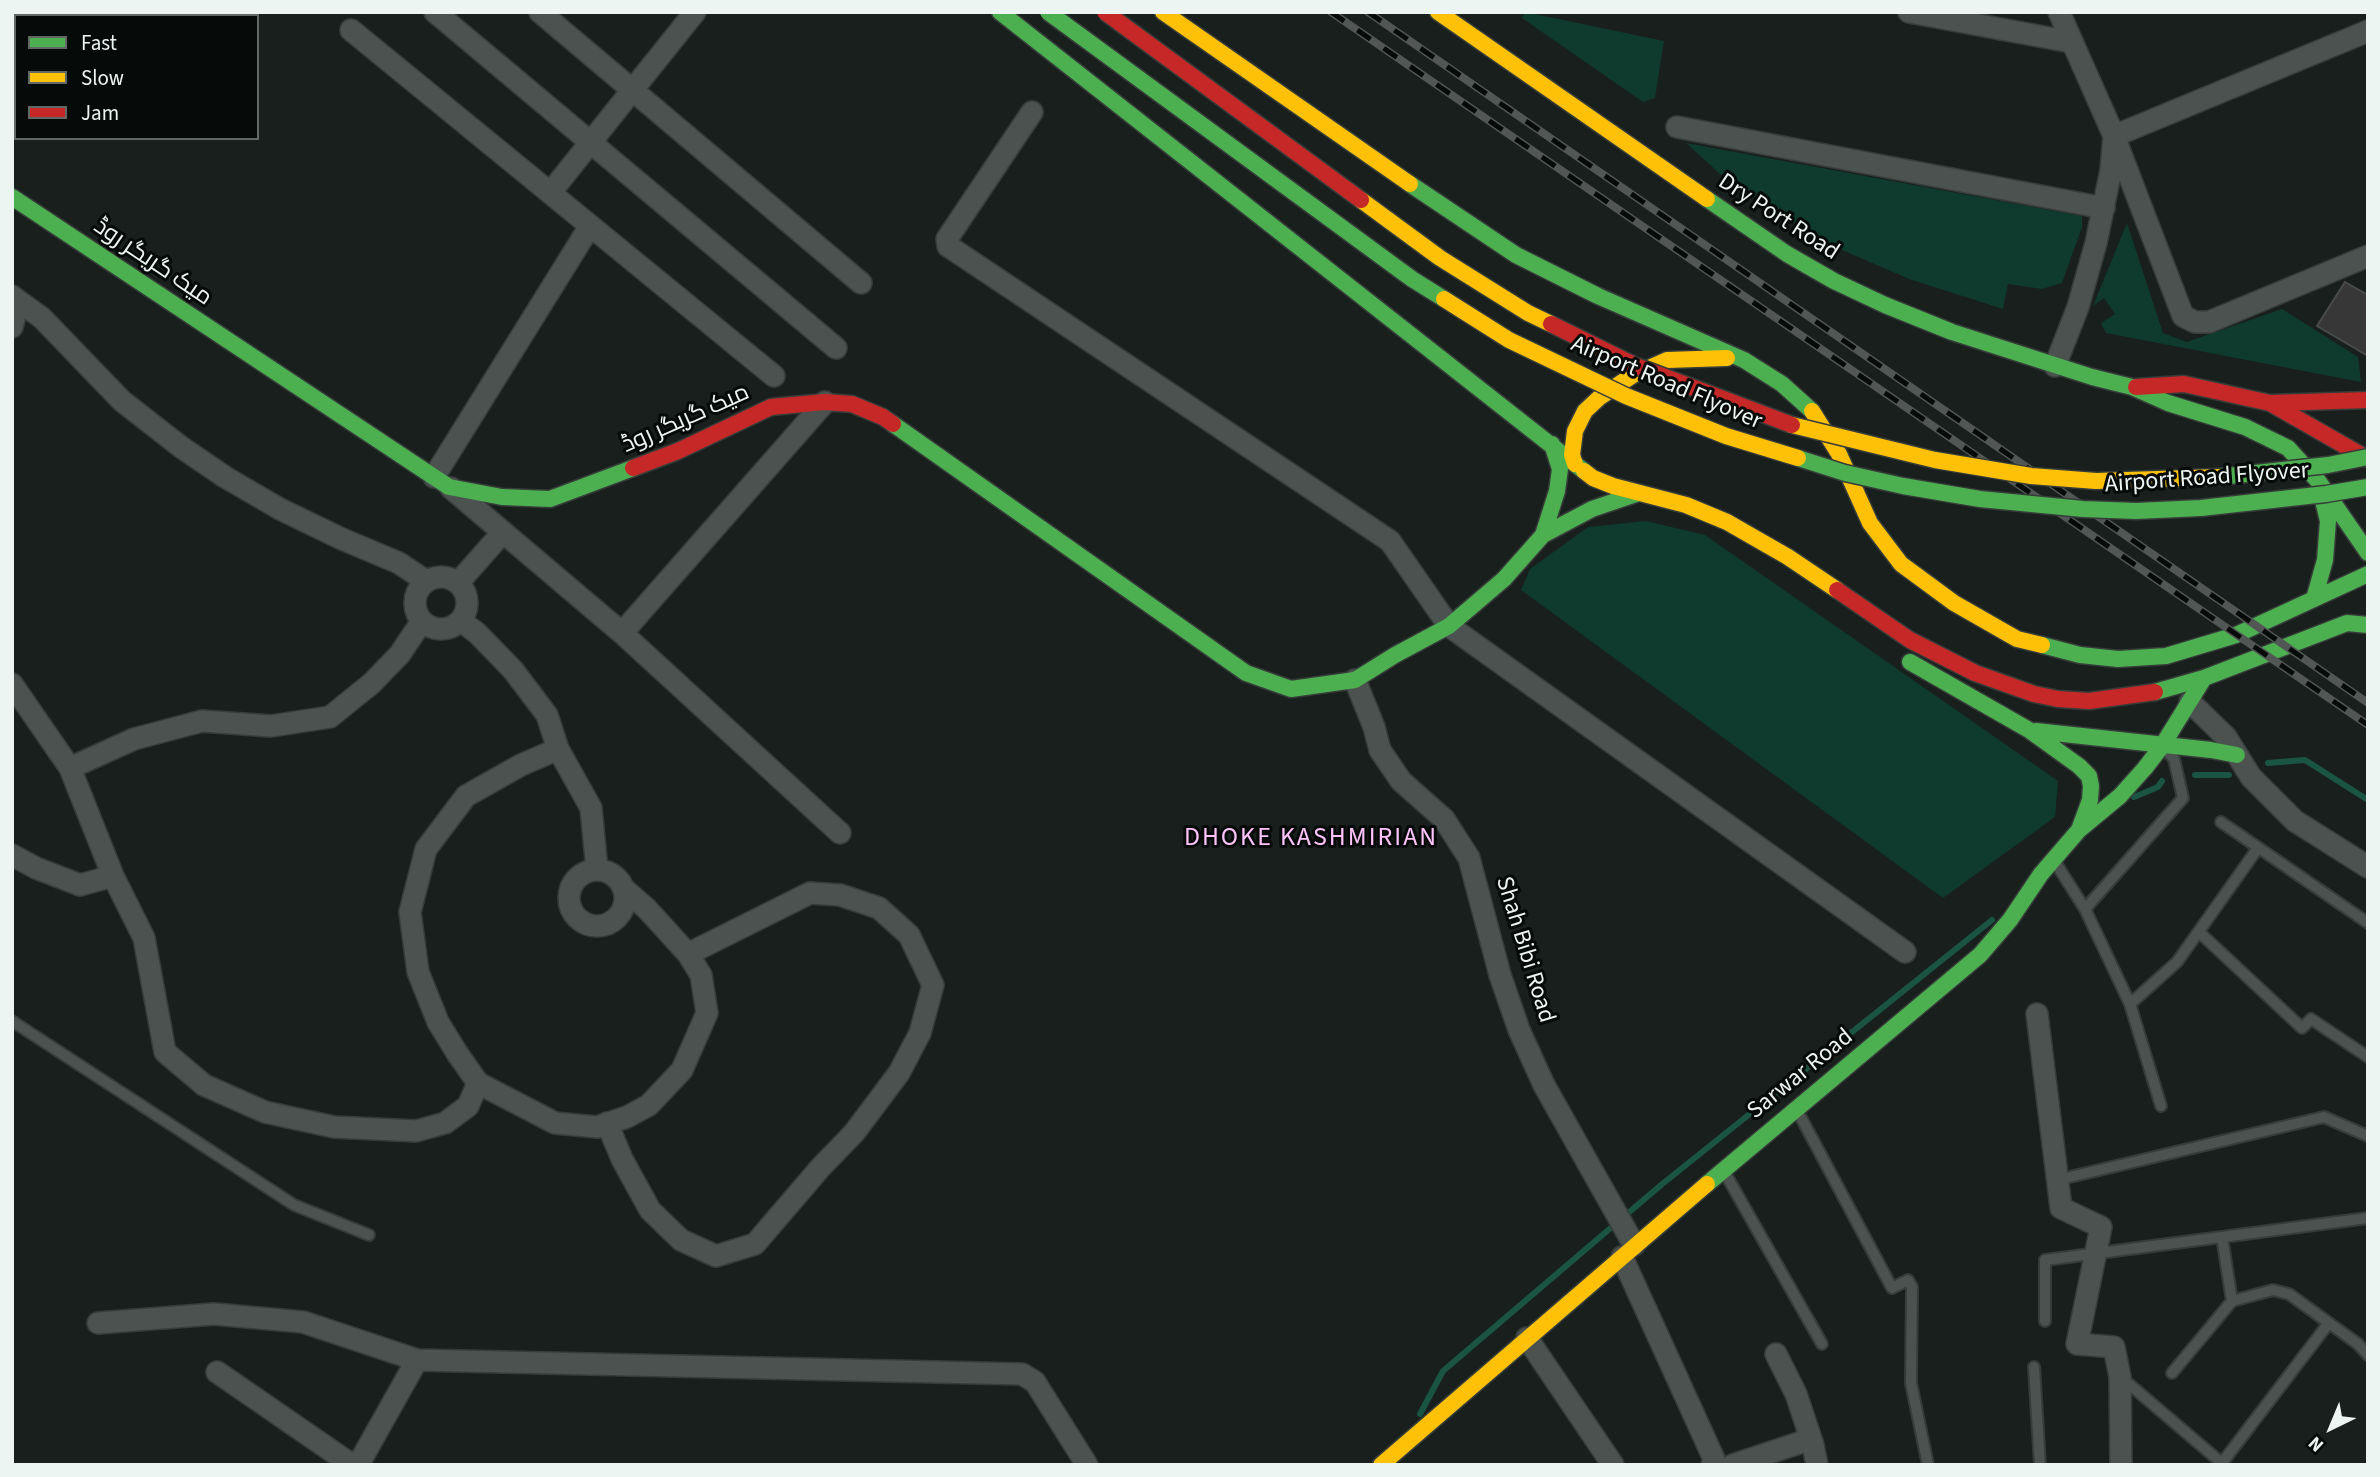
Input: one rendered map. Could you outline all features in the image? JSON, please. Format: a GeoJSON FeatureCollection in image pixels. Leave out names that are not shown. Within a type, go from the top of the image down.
{"type":"FeatureCollection","features":[{"type":"Feature","properties":{"kind":"main road"},"geometry":{"type":"LineString","coordinates":[[1000,12],[1211,180],[1388,314],[1575,464],[1603,482],[1686,505],[1727,522],[1788,557],[1910,640],[1947,660],[2059,699],[2089,701],[2162,691],[2204,678],[2347,623],[2368,625]]}},
{"type":"Feature","properties":{"kind":"main road","name":"Airport Road Flyover"},"geometry":{"type":"LineString","coordinates":[[1048,12],[1434,293],[1509,340],[1626,396],[1726,436],[1792,458],[1880,481],[1980,499],[2060,507],[2136,510],[2201,508],[2368,487]]}},
{"type":"Feature","properties":{"kind":"main road","name":"Airport Road Flyover"},"geometry":{"type":"LineString","coordinates":[[1105,12],[1440,258],[1528,313],[1636,366],[1802,429],[1981,468],[2031,476],[2096,481],[2205,478],[2368,458]]}},
{"type":"Feature","properties":{"kind":"main road"},"geometry":{"type":"LineString","coordinates":[[1163,12],[1446,209],[1517,255],[1598,296],[1744,360],[1782,384],[1813,412],[1839,454],[1870,523],[1901,564],[2016,644],[2118,659],[2166,656],[2236,635],[2368,574]]}},
{"type":"Feature","properties":{"kind":"main road","name":"Dry Port Road"},"geometry":{"type":"LineString","coordinates":[[1438,12],[1622,142],[1798,261],[1834,281],[1952,332],[2055,366],[2132,387]]}},
{"type":"Feature","properties":{"kind":"main road","name":"میک گریگر روڈ"},"geometry":{"type":"LineString","coordinates":[[12,197],[442,482],[502,497],[550,499],[677,451],[771,407],[825,402],[852,404],[883,417],[1246,673],[1291,689],[1355,680],[1449,625],[1504,579],[1542,535],[1592,509],[1639,493]]}},
{"type":"Feature","properties":{"kind":"main road"},"geometry":{"type":"LineString","coordinates":[[1575,464],[1572,455],[1576,431],[1585,411],[1600,397],[1633,375],[1667,360],[1708,357],[1744,360]]}},
{"type":"Feature","properties":{"kind":"main road"},"geometry":{"type":"LineString","coordinates":[[2132,387],[2184,384],[2270,403],[2368,400]]}},
{"type":"Feature","properties":{"kind":"main road"},"geometry":{"type":"LineString","coordinates":[[2132,387],[2168,403],[2266,436],[2288,448],[2319,482],[2368,553]]}},
{"type":"Feature","properties":{"kind":"main road"},"geometry":{"type":"LineString","coordinates":[[2270,403],[2368,458]]}},
{"type":"Feature","properties":{"kind":"main road","name":"میک گریگر روڈ"},"geometry":{"type":"LineString","coordinates":[[1542,535],[1557,491],[1560,470],[1552,444]]}},
{"type":"Feature","properties":{"kind":"main road"},"geometry":{"type":"LineString","coordinates":[[2314,599],[2325,560],[2329,521],[2319,482]]}},
{"type":"Feature","properties":{"kind":"main road"},"geometry":{"type":"LineString","coordinates":[[1755,538],[1809,590]]}},
{"type":"Feature","properties":{"kind":"main road"},"geometry":{"type":"LineString","coordinates":[[1897,653],[2029,730],[2079,766],[2088,776],[2091,786],[2090,800],[2078,830]]}},
{"type":"Feature","properties":{"kind":"main road","name":"Sarwar Road"},"geometry":{"type":"LineString","coordinates":[[1381,1465],[1796,1107],[1980,955],[2078,830],[2120,796],[2162,746],[2204,678]]}},
{"type":"Feature","properties":{"kind":"main road"},"geometry":{"type":"LineString","coordinates":[[2029,730],[2237,755]]}},
{"type":"Feature","properties":{"kind":"street"},"geometry":{"type":"LineString","coordinates":[[435,12],[836,348]]}},
{"type":"Feature","properties":{"kind":"street"},"geometry":{"type":"LineString","coordinates":[[540,12],[861,283]]}},
{"type":"Feature","properties":{"kind":"street"},"geometry":{"type":"LineString","coordinates":[[550,194],[695,12]]}},
{"type":"Feature","properties":{"kind":"street"},"geometry":{"type":"LineString","coordinates":[[1909,12],[2071,42]]}},
{"type":"Feature","properties":{"kind":"street"},"geometry":{"type":"LineString","coordinates":[[2059,12],[2114,136],[2183,316],[2194,322],[2208,321],[2368,256]]}},
{"type":"Feature","properties":{"kind":"street"},"geometry":{"type":"LineString","coordinates":[[351,30],[775,376]]}},
{"type":"Feature","properties":{"kind":"street"},"geometry":{"type":"LineString","coordinates":[[2114,136],[2368,31]]}},
{"type":"Feature","properties":{"kind":"street"},"geometry":{"type":"LineString","coordinates":[[1032,112],[947,239],[948,246],[1390,541],[1449,625],[1905,952]]}},
{"type":"Feature","properties":{"kind":"street"},"geometry":{"type":"LineString","coordinates":[[1677,127],[2104,208]]}},
{"type":"Feature","properties":{"kind":"street"},"geometry":{"type":"LineString","coordinates":[[2055,366],[2078,307],[2104,208],[2114,136]]}},
{"type":"Feature","properties":{"kind":"street"},"geometry":{"type":"LineString","coordinates":[[590,226],[442,482],[622,633],[840,833]]}},
{"type":"Feature","properties":{"kind":"street"},"geometry":{"type":"LineString","coordinates":[[12,327],[16,311],[13,296]]}},
{"type":"Feature","properties":{"kind":"street"},"geometry":{"type":"LineString","coordinates":[[13,296],[42,318],[122,401],[181,447],[280,509],[399,563],[426,581]]}},
{"type":"Feature","properties":{"kind":"street"},"geometry":{"type":"LineString","coordinates":[[622,633],[825,402]]}},
{"type":"Feature","properties":{"kind":"street"},"geometry":{"type":"LineString","coordinates":[[458,583],[503,532]]}},
{"type":"Feature","properties":{"kind":"street"},"geometry":{"type":"LineString","coordinates":[[443,576],[458,583],[467,597],[467,606],[461,621],[446,629],[429,627],[422,621],[417,614],[415,596],[426,581],[443,576]]}},
{"type":"Feature","properties":{"kind":"street"},"geometry":{"type":"LineString","coordinates":[[70,768],[134,739],[202,721],[271,726],[330,717],[372,683],[400,654],[422,621]]}},
{"type":"Feature","properties":{"kind":"street"},"geometry":{"type":"LineString","coordinates":[[461,621],[477,633],[513,670],[547,715],[558,749],[591,808],[597,870]]}},
{"type":"Feature","properties":{"kind":"street","name":"Shah Bibi Road"},"geometry":{"type":"LineString","coordinates":[[1355,680],[1380,750],[1401,781],[1444,819],[1469,858],[1500,975],[1519,1030],[1628,1251],[1714,1459],[1712,1465]]}},
{"type":"Feature","properties":{"kind":"street"},"geometry":{"type":"LineString","coordinates":[[12,684],[70,768],[113,876],[144,938],[165,1052],[204,1086],[265,1112],[334,1127],[416,1130],[445,1123],[468,1106],[478,1083]]}},
{"type":"Feature","properties":{"kind":"street"},"geometry":{"type":"LineString","coordinates":[[2190,702],[2226,737],[2250,776],[2295,821],[2368,867]]}},
{"type":"Feature","properties":{"kind":"street"},"geometry":{"type":"LineString","coordinates":[[558,749],[521,765],[466,796],[426,849],[410,912],[418,972],[438,1022],[478,1083],[555,1123],[597,1127],[649,1105],[682,1070],[707,1013],[701,975],[688,954],[613,875],[597,870],[587,872],[573,883],[569,902],[571,911],[577,919],[594,927],[612,922],[624,907],[623,888]]}},
{"type":"Feature","properties":{"kind":"street"},"geometry":{"type":"LineString","coordinates":[[12,855],[36,868],[80,885],[113,876]]}},
{"type":"Feature","properties":{"kind":"street"},"geometry":{"type":"LineString","coordinates":[[607,1123],[622,1159],[650,1210],[681,1240],[716,1256],[755,1244],[854,1133],[899,1073],[920,1033],[933,985],[909,935],[879,908],[840,895],[810,893],[688,954]]}},
{"type":"Feature","properties":{"kind":"street"},"geometry":{"type":"LineString","coordinates":[[2036,1014],[2061,1208],[2101,1227],[2077,1344],[2114,1347],[2120,1377],[2122,1465]]}},
{"type":"Feature","properties":{"kind":"street"},"geometry":{"type":"LineString","coordinates":[[98,1323],[214,1314],[303,1322],[417,1360],[1022,1374],[1035,1382],[1087,1465]]}},
{"type":"Feature","properties":{"kind":"street"},"geometry":{"type":"LineString","coordinates":[[1527,1338],[1613,1465]]}},
{"type":"Feature","properties":{"kind":"street"},"geometry":{"type":"LineString","coordinates":[[1776,1354],[1796,1394],[1811,1439],[1816,1465]]}},
{"type":"Feature","properties":{"kind":"street"},"geometry":{"type":"LineString","coordinates":[[358,1465],[417,1360]]}},
{"type":"Feature","properties":{"kind":"street"},"geometry":{"type":"LineString","coordinates":[[217,1372],[352,1465]]}},
{"type":"Feature","properties":{"kind":"street"},"geometry":{"type":"LineString","coordinates":[[1733,1465],[1811,1439]]}},
{"type":"Feature","properties":{"kind":"lane"},"geometry":{"type":"LineString","coordinates":[[2085,909],[2182,798],[2174,759],[2162,746]]}},
{"type":"Feature","properties":{"kind":"lane"},"geometry":{"type":"LineString","coordinates":[[2221,822],[2368,923]]}},
{"type":"Feature","properties":{"kind":"lane"},"geometry":{"type":"LineString","coordinates":[[2130,1004],[2177,962],[2258,848]]}},
{"type":"Feature","properties":{"kind":"lane"},"geometry":{"type":"LineString","coordinates":[[2053,860],[2085,909],[2130,1004],[2161,1105]]}},
{"type":"Feature","properties":{"kind":"lane"},"geometry":{"type":"LineString","coordinates":[[2199,932],[2302,1028],[2311,1019],[2368,1056]]}},
{"type":"Feature","properties":{"kind":"lane"},"geometry":{"type":"LineString","coordinates":[[12,1021],[294,1205],[369,1235]]}},
{"type":"Feature","properties":{"kind":"lane"},"geometry":{"type":"LineString","coordinates":[[1796,1107],[1892,1288],[1908,1280],[1912,1287],[1911,1383],[1928,1465]]}},
{"type":"Feature","properties":{"kind":"lane"},"geometry":{"type":"LineString","coordinates":[[2057,1180],[2324,1117],[2368,1136]]}},
{"type":"Feature","properties":{"kind":"lane"},"geometry":{"type":"LineString","coordinates":[[1723,1170],[1822,1344]]}},
{"type":"Feature","properties":{"kind":"lane"},"geometry":{"type":"LineString","coordinates":[[2045,1321],[2045,1259],[2368,1218]]}},
{"type":"Feature","properties":{"kind":"lane"},"geometry":{"type":"LineString","coordinates":[[2222,1237],[2232,1301]]}},
{"type":"Feature","properties":{"kind":"lane"},"geometry":{"type":"LineString","coordinates":[[2172,1373],[2232,1301],[2273,1290],[2289,1294],[2368,1355]]}},
{"type":"Feature","properties":{"kind":"lane"},"geometry":{"type":"LineString","coordinates":[[2120,1377],[2223,1464],[2328,1324]]}},
{"type":"Feature","properties":{"kind":"lane"},"geometry":{"type":"LineString","coordinates":[[2034,1367],[2040,1465]]}},
{"type":"Feature","properties":{"kind":"green space"},"geometry":{"type":"Polygon","coordinates":[[[1525,12],[1664,41],[1655,98],[1643,102],[1522,18],[1525,12]]]}},
{"type":"Feature","properties":{"kind":"green space"},"geometry":{"type":"Polygon","coordinates":[[[1686,143],[2082,216],[2082,227],[2062,283],[2042,289],[2008,284],[2003,309],[1909,279],[1819,240],[1720,174],[1686,143]]]}},
{"type":"Feature","properties":{"kind":"green space"},"geometry":{"type":"Polygon","coordinates":[[[2127,223],[2163,333],[2187,342],[2282,309],[2358,357],[2361,382],[2106,333],[2101,323],[2115,314],[2104,298],[2093,306],[2127,223]]]}},
{"type":"Feature","properties":{"kind":"green space"},"geometry":{"type":"Polygon","coordinates":[[[1646,521],[1705,535],[2058,781],[2055,817],[1943,898],[1521,590],[1530,569],[1588,527],[1646,521]]]}},
{"type":"Feature","properties":{"kind":"building"},"geometry":{"type":"Polygon","coordinates":[[[2345,282],[2368,295],[2368,356],[2317,326],[2345,282]]]}},
{"type":"Feature","properties":{"kind":"waterway"},"geometry":{"type":"LineString","coordinates":[[2268,763],[2305,760],[2368,800]]}},
{"type":"Feature","properties":{"kind":"waterway"},"geometry":{"type":"LineString","coordinates":[[2195,775],[2229,775]]}},
{"type":"Feature","properties":{"kind":"waterway"},"geometry":{"type":"LineString","coordinates":[[2134,797],[2158,787],[2162,781]]}},
{"type":"Feature","properties":{"kind":"waterway"},"geometry":{"type":"LineString","coordinates":[[1420,1414],[1443,1371],[1661,1185],[1992,920]]}},
{"type":"Feature","properties":{"kind":"railway"},"geometry":{"type":"LineString","coordinates":[[1331,12],[2368,725]]}},
{"type":"Feature","properties":{"kind":"railway"},"geometry":{"type":"LineString","coordinates":[[1368,12],[2368,703]]}},
{"type":"Feature","properties":{"kind":"traffic: fast"},"geometry":{"type":"LineString","coordinates":[[1000,12],[1584,471]]}},
{"type":"Feature","properties":{"kind":"traffic: fast"},"geometry":{"type":"LineString","coordinates":[[1048,12],[1412,279],[1444,299]]}},
{"type":"Feature","properties":{"kind":"traffic: fast"},"geometry":{"type":"LineString","coordinates":[[1410,184],[1516,255],[1598,296],[1744,360],[1782,384],[1812,411]]}},
{"type":"Feature","properties":{"kind":"traffic: fast"},"geometry":{"type":"LineString","coordinates":[[12,197],[449,487],[502,497],[550,499],[633,468]]}},
{"type":"Feature","properties":{"kind":"traffic: fast"},"geometry":{"type":"LineString","coordinates":[[1707,199],[1787,254],[1834,281],[1885,305],[1952,332],[2092,377],[2132,387],[2168,403],[2245,427],[2288,448],[2319,482],[2368,553]]}},
{"type":"Feature","properties":{"kind":"traffic: fast"},"geometry":{"type":"LineString","coordinates":[[893,424],[1246,673],[1291,689],[1355,680],[1449,626],[1504,579],[1543,535],[1592,509],[1639,493]]}},
{"type":"Feature","properties":{"kind":"traffic: fast"},"geometry":{"type":"LineString","coordinates":[[1543,535],[1557,491],[1560,469],[1552,444]]}},
{"type":"Feature","properties":{"kind":"traffic: fast"},"geometry":{"type":"LineString","coordinates":[[2219,477],[2328,465],[2368,457]]}},
{"type":"Feature","properties":{"kind":"traffic: fast"},"geometry":{"type":"LineString","coordinates":[[1798,458],[1845,473],[1903,486],[1980,499],[2083,509],[2136,511],[2201,508],[2368,487]]}},
{"type":"Feature","properties":{"kind":"traffic: fast"},"geometry":{"type":"LineString","coordinates":[[2314,599],[2325,560],[2328,521],[2321,492]]}},
{"type":"Feature","properties":{"kind":"traffic: fast"},"geometry":{"type":"LineString","coordinates":[[2042,645],[2080,655],[2118,659],[2166,656],[2236,635],[2368,574]]}},
{"type":"Feature","properties":{"kind":"traffic: fast"},"geometry":{"type":"LineString","coordinates":[[2155,692],[2204,678],[2347,623],[2368,625]]}},
{"type":"Feature","properties":{"kind":"traffic: fast"},"geometry":{"type":"LineString","coordinates":[[1910,662],[2029,730],[2079,766],[2089,776],[2091,786],[2090,800],[2079,830]]}},
{"type":"Feature","properties":{"kind":"traffic: fast"},"geometry":{"type":"LineString","coordinates":[[1707,1184],[1980,955],[2010,920],[2041,874],[2079,830],[2120,796],[2145,768],[2162,746],[2204,678]]}},
{"type":"Feature","properties":{"kind":"traffic: fast"},"geometry":{"type":"LineString","coordinates":[[2036,731],[2237,755]]}},
{"type":"Feature","properties":{"kind":"traffic: slow"},"geometry":{"type":"LineString","coordinates":[[1163,12],[1410,184]]}},
{"type":"Feature","properties":{"kind":"traffic: slow"},"geometry":{"type":"LineString","coordinates":[[1438,12],[1707,199]]}},
{"type":"Feature","properties":{"kind":"traffic: slow"},"geometry":{"type":"LineString","coordinates":[[1361,200],[1440,258],[1528,313],[1551,324]]}},
{"type":"Feature","properties":{"kind":"traffic: slow"},"geometry":{"type":"LineString","coordinates":[[1444,299],[1509,340],[1626,396],[1726,436],[1798,458]]}},
{"type":"Feature","properties":{"kind":"traffic: slow"},"geometry":{"type":"LineString","coordinates":[[1575,464],[1572,455],[1575,431],[1585,411],[1600,397],[1633,375],[1667,360],[1727,358]]}},
{"type":"Feature","properties":{"kind":"traffic: slow"},"geometry":{"type":"LineString","coordinates":[[1812,411],[1839,454],[1870,523],[1901,564],[1954,603],[2017,639],[2042,645]]}},
{"type":"Feature","properties":{"kind":"traffic: slow"},"geometry":{"type":"LineString","coordinates":[[1792,425],[1935,460],[2031,476],[2096,481],[2219,477]]}},
{"type":"Feature","properties":{"kind":"traffic: slow"},"geometry":{"type":"LineString","coordinates":[[1584,471],[1613,486],[1686,505],[1727,522],[1788,557],[1837,590]]}},
{"type":"Feature","properties":{"kind":"traffic: slow"},"geometry":{"type":"LineString","coordinates":[[1381,1465],[1707,1184]]}},
{"type":"Feature","properties":{"kind":"traffic: jam"},"geometry":{"type":"LineString","coordinates":[[1105,12],[1361,200]]}},
{"type":"Feature","properties":{"kind":"traffic: jam"},"geometry":{"type":"LineString","coordinates":[[1551,324],[1636,366],[1792,425]]}},
{"type":"Feature","properties":{"kind":"traffic: jam"},"geometry":{"type":"LineString","coordinates":[[2136,387],[2184,384],[2270,403],[2368,459]]}},
{"type":"Feature","properties":{"kind":"traffic: jam"},"geometry":{"type":"LineString","coordinates":[[2270,403],[2368,400]]}},
{"type":"Feature","properties":{"kind":"traffic: jam"},"geometry":{"type":"LineString","coordinates":[[633,468],[678,451],[771,407],[825,402],[852,404],[893,424]]}},
{"type":"Feature","properties":{"kind":"traffic: jam"},"geometry":{"type":"LineString","coordinates":[[1837,590],[1910,640],[1975,673],[2034,694],[2089,701],[2155,692]]}},
{"type":"Feature","properties":{"kind":"district","name":"DHOKE KASHMIRIAN"},"geometry":{"type":"Point","coordinates":[1311,839]}}]}
